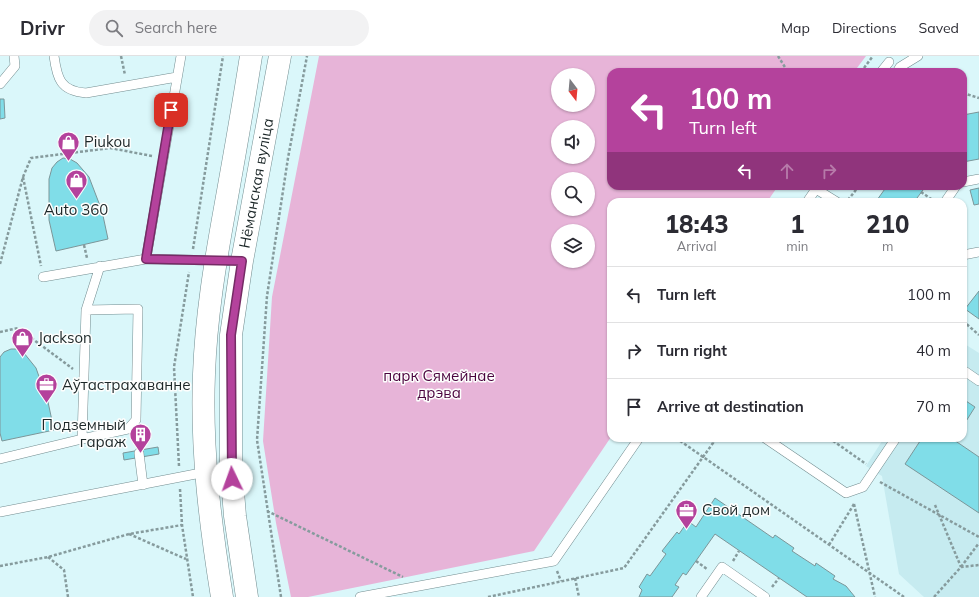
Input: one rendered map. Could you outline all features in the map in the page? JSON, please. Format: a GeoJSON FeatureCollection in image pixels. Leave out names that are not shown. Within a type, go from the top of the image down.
{"type":"FeatureCollection","features":[{"type":"Feature","properties":{"kind":"main road","name":"Нёманская вуліца"},"geometry":{"type":"LineString","coordinates":[[222,597],[210,520],[206,472],[204,374],[216,260],[251,56]]}},
{"type":"Feature","properties":{"kind":"main road","name":"Нёманская вуліца"},"geometry":{"type":"LineString","coordinates":[[247,597],[235,516],[231,466],[231,335],[242,261],[280,56]]}},
{"type":"Feature","properties":{"kind":"lane"},"geometry":{"type":"LineString","coordinates":[[0,84],[15,66],[14,56]]}},
{"type":"Feature","properties":{"kind":"lane"},"geometry":{"type":"LineString","coordinates":[[54,56],[57,77],[62,84],[77,92],[86,93],[177,78]]}},
{"type":"Feature","properties":{"kind":"lane"},"geometry":{"type":"LineString","coordinates":[[146,259],[181,56]]}},
{"type":"Feature","properties":{"kind":"lane"},"geometry":{"type":"LineString","coordinates":[[899,68],[918,56]]}},
{"type":"Feature","properties":{"kind":"lane"},"geometry":{"type":"LineString","coordinates":[[884,68],[889,62]]}},
{"type":"Feature","properties":{"kind":"lane"},"geometry":{"type":"LineString","coordinates":[[967,181],[979,179]]}},
{"type":"Feature","properties":{"kind":"lane"},"geometry":{"type":"LineString","coordinates":[[820,190],[831,198]]}},
{"type":"Feature","properties":{"kind":"lane"},"geometry":{"type":"LineString","coordinates":[[967,254],[979,252]]}},
{"type":"Feature","properties":{"kind":"lane"},"geometry":{"type":"LineString","coordinates":[[43,277],[146,259],[242,261]]}},
{"type":"Feature","properties":{"kind":"lane"},"geometry":{"type":"LineString","coordinates":[[82,439],[86,310],[100,266]]}},
{"type":"Feature","properties":{"kind":"lane"},"geometry":{"type":"LineString","coordinates":[[0,459],[128,429],[136,420],[138,310],[86,310]]}},
{"type":"Feature","properties":{"kind":"lane"},"geometry":{"type":"LineString","coordinates":[[967,373],[979,381]]}},
{"type":"Feature","properties":{"kind":"lane"},"geometry":{"type":"LineString","coordinates":[[360,597],[372,596],[554,561],[636,442]]}},
{"type":"Feature","properties":{"kind":"lane"},"geometry":{"type":"LineString","coordinates":[[771,442],[846,493],[863,487],[893,442]]}},
{"type":"Feature","properties":{"kind":"lane"},"geometry":{"type":"LineString","coordinates":[[140,453],[143,485]]}},
{"type":"Feature","properties":{"kind":"lane"},"geometry":{"type":"LineString","coordinates":[[0,512],[206,472]]}},
{"type":"Feature","properties":{"kind":"lane"},"geometry":{"type":"LineString","coordinates":[[701,597],[722,567],[765,597]]}},
{"type":"Feature","properties":{"kind":"path"},"geometry":{"type":"LineString","coordinates":[[122,56],[127,86]]}},
{"type":"Feature","properties":{"kind":"path"},"geometry":{"type":"LineString","coordinates":[[281,597],[266,511],[257,440],[267,296],[288,158],[307,56]]}},
{"type":"Feature","properties":{"kind":"path"},"geometry":{"type":"LineString","coordinates":[[778,56],[786,68]]}},
{"type":"Feature","properties":{"kind":"path"},"geometry":{"type":"LineString","coordinates":[[864,68],[873,56]]}},
{"type":"Feature","properties":{"kind":"path"},"geometry":{"type":"LineString","coordinates":[[967,94],[979,98]]}},
{"type":"Feature","properties":{"kind":"path"},"geometry":{"type":"LineString","coordinates":[[0,264],[23,177],[31,158],[110,148],[163,158]]}},
{"type":"Feature","properties":{"kind":"path"},"geometry":{"type":"LineString","coordinates":[[23,177],[43,277]]}},
{"type":"Feature","properties":{"kind":"path"},"geometry":{"type":"LineString","coordinates":[[921,192],[929,198]]}},
{"type":"Feature","properties":{"kind":"path"},"geometry":{"type":"LineString","coordinates":[[967,325],[979,335]]}},
{"type":"Feature","properties":{"kind":"path"},"geometry":{"type":"LineString","coordinates":[[0,332],[18,328],[56,358],[84,377]]}},
{"type":"Feature","properties":{"kind":"path"},"geometry":{"type":"LineString","coordinates":[[682,442],[904,597]]}},
{"type":"Feature","properties":{"kind":"path"},"geometry":{"type":"LineString","coordinates":[[488,597],[624,568],[713,442]]}},
{"type":"Feature","properties":{"kind":"path"},"geometry":{"type":"LineString","coordinates":[[835,442],[874,470]]}},
{"type":"Feature","properties":{"kind":"path"},"geometry":{"type":"LineString","coordinates":[[869,479],[883,483],[939,516],[979,537]]}},
{"type":"Feature","properties":{"kind":"path"},"geometry":{"type":"LineString","coordinates":[[829,545],[863,487]]}},
{"type":"Feature","properties":{"kind":"path"},"geometry":{"type":"LineString","coordinates":[[854,504],[875,597]]}},
{"type":"Feature","properties":{"kind":"path"},"geometry":{"type":"LineString","coordinates":[[935,505],[961,567]]}},
{"type":"Feature","properties":{"kind":"path"},"geometry":{"type":"LineString","coordinates":[[266,511],[422,586]]}},
{"type":"Feature","properties":{"kind":"path"},"geometry":{"type":"LineString","coordinates":[[0,566],[48,557],[129,534],[182,525]]}},
{"type":"Feature","properties":{"kind":"path"},"geometry":{"type":"LineString","coordinates":[[129,534],[186,559]]}},
{"type":"Feature","properties":{"kind":"path"},"geometry":{"type":"LineString","coordinates":[[934,597],[961,567],[979,543]]}},
{"type":"Feature","properties":{"kind":"path"},"geometry":{"type":"LineString","coordinates":[[48,557],[64,570],[68,597]]}},
{"type":"Feature","properties":{"kind":"path"},"geometry":{"type":"LineString","coordinates":[[961,567],[979,565]]}},
{"type":"Feature","properties":{"kind":"path"},"geometry":{"type":"LineString","coordinates":[[576,578],[579,597]]}},
{"type":"Feature","properties":{"kind":"shaded area"},"geometry":{"type":"Polygon","coordinates":[[[967,346],[979,353],[979,597],[924,597],[899,574],[882,476],[866,466],[881,442],[967,442],[967,346]]]}},
{"type":"Feature","properties":{"kind":"green space","name":"парк Сямейнае дрэва"},"geometry":{"type":"Polygon","coordinates":[[[319,56],[866,56],[857,68],[607,68],[607,190],[775,190],[770,198],[607,198],[608,442],[534,551],[308,597],[291,597],[276,523],[263,441],[272,297],[319,56]]]}},
{"type":"Feature","properties":{"kind":"building"},"geometry":{"type":"Polygon","coordinates":[[[0,99],[4,99],[5,118],[0,119],[0,99]]]}},
{"type":"Feature","properties":{"kind":"building"},"geometry":{"type":"Polygon","coordinates":[[[979,112],[979,159],[967,161],[967,114],[979,112]]]}},
{"type":"Feature","properties":{"kind":"building"},"geometry":{"type":"Polygon","coordinates":[[[63,158],[70,159],[77,163],[89,177],[102,211],[108,239],[56,251],[49,220],[49,179],[52,168],[63,158]]]}},
{"type":"Feature","properties":{"kind":"building"},"geometry":{"type":"Polygon","coordinates":[[[979,188],[979,204],[974,205],[970,190],[979,188]]]}},
{"type":"Feature","properties":{"kind":"building"},"geometry":{"type":"Polygon","coordinates":[[[884,190],[923,190],[917,198],[878,198],[884,190]]]}},
{"type":"Feature","properties":{"kind":"building"},"geometry":{"type":"Polygon","coordinates":[[[979,291],[979,319],[967,310],[967,306],[979,291]]]}},
{"type":"Feature","properties":{"kind":"building"},"geometry":{"type":"Polygon","coordinates":[[[11,349],[18,349],[24,353],[36,368],[48,402],[54,430],[2,441],[0,433],[0,357],[4,352],[11,349]]]}},
{"type":"Feature","properties":{"kind":"building"},"geometry":{"type":"Polygon","coordinates":[[[967,402],[975,407],[967,420],[967,402]]]}},
{"type":"Feature","properties":{"kind":"building"},"geometry":{"type":"Polygon","coordinates":[[[919,442],[957,442],[979,457],[979,513],[905,464],[919,442]]]}},
{"type":"Feature","properties":{"kind":"building","name":"Подземный гараж"},"geometry":{"type":"Polygon","coordinates":[[[158,447],[159,454],[124,460],[123,453],[158,447]]]}},
{"type":"Feature","properties":{"kind":"building"},"geometry":{"type":"Polygon","coordinates":[[[715,498],[773,538],[775,535],[794,548],[792,551],[815,566],[816,563],[835,576],[833,579],[846,586],[855,597],[807,597],[715,534],[686,575],[683,573],[675,585],[679,587],[672,597],[639,597],[642,590],[639,587],[647,574],[650,576],[666,554],[662,551],[677,532],[679,534],[688,521],[696,527],[715,498]]]}},
{"type":"Feature","properties":{"kind":"place","name":"Piukou"},"geometry":{"type":"Point","coordinates":[69,162]}},
{"type":"Feature","properties":{"kind":"place","name":"Auto 360"},"geometry":{"type":"Point","coordinates":[76,200]}},
{"type":"Feature","properties":{"kind":"place","name":"Jackson"},"geometry":{"type":"Point","coordinates":[23,358]}},
{"type":"Feature","properties":{"kind":"place","name":"Аўтастрахаванне"},"geometry":{"type":"Point","coordinates":[47,404]}},
{"type":"Feature","properties":{"kind":"place","name":"Подземный гараж"},"geometry":{"type":"Point","coordinates":[141,454]}},
{"type":"Feature","properties":{"kind":"place","name":"Свой дом"},"geometry":{"type":"Point","coordinates":[686,530]}},
{"type":"Feature","properties":{"kind":"route"},"geometry":{"type":"LineString","coordinates":[[171,110],[146,259],[242,261],[231,335],[232,479]]}}]}
